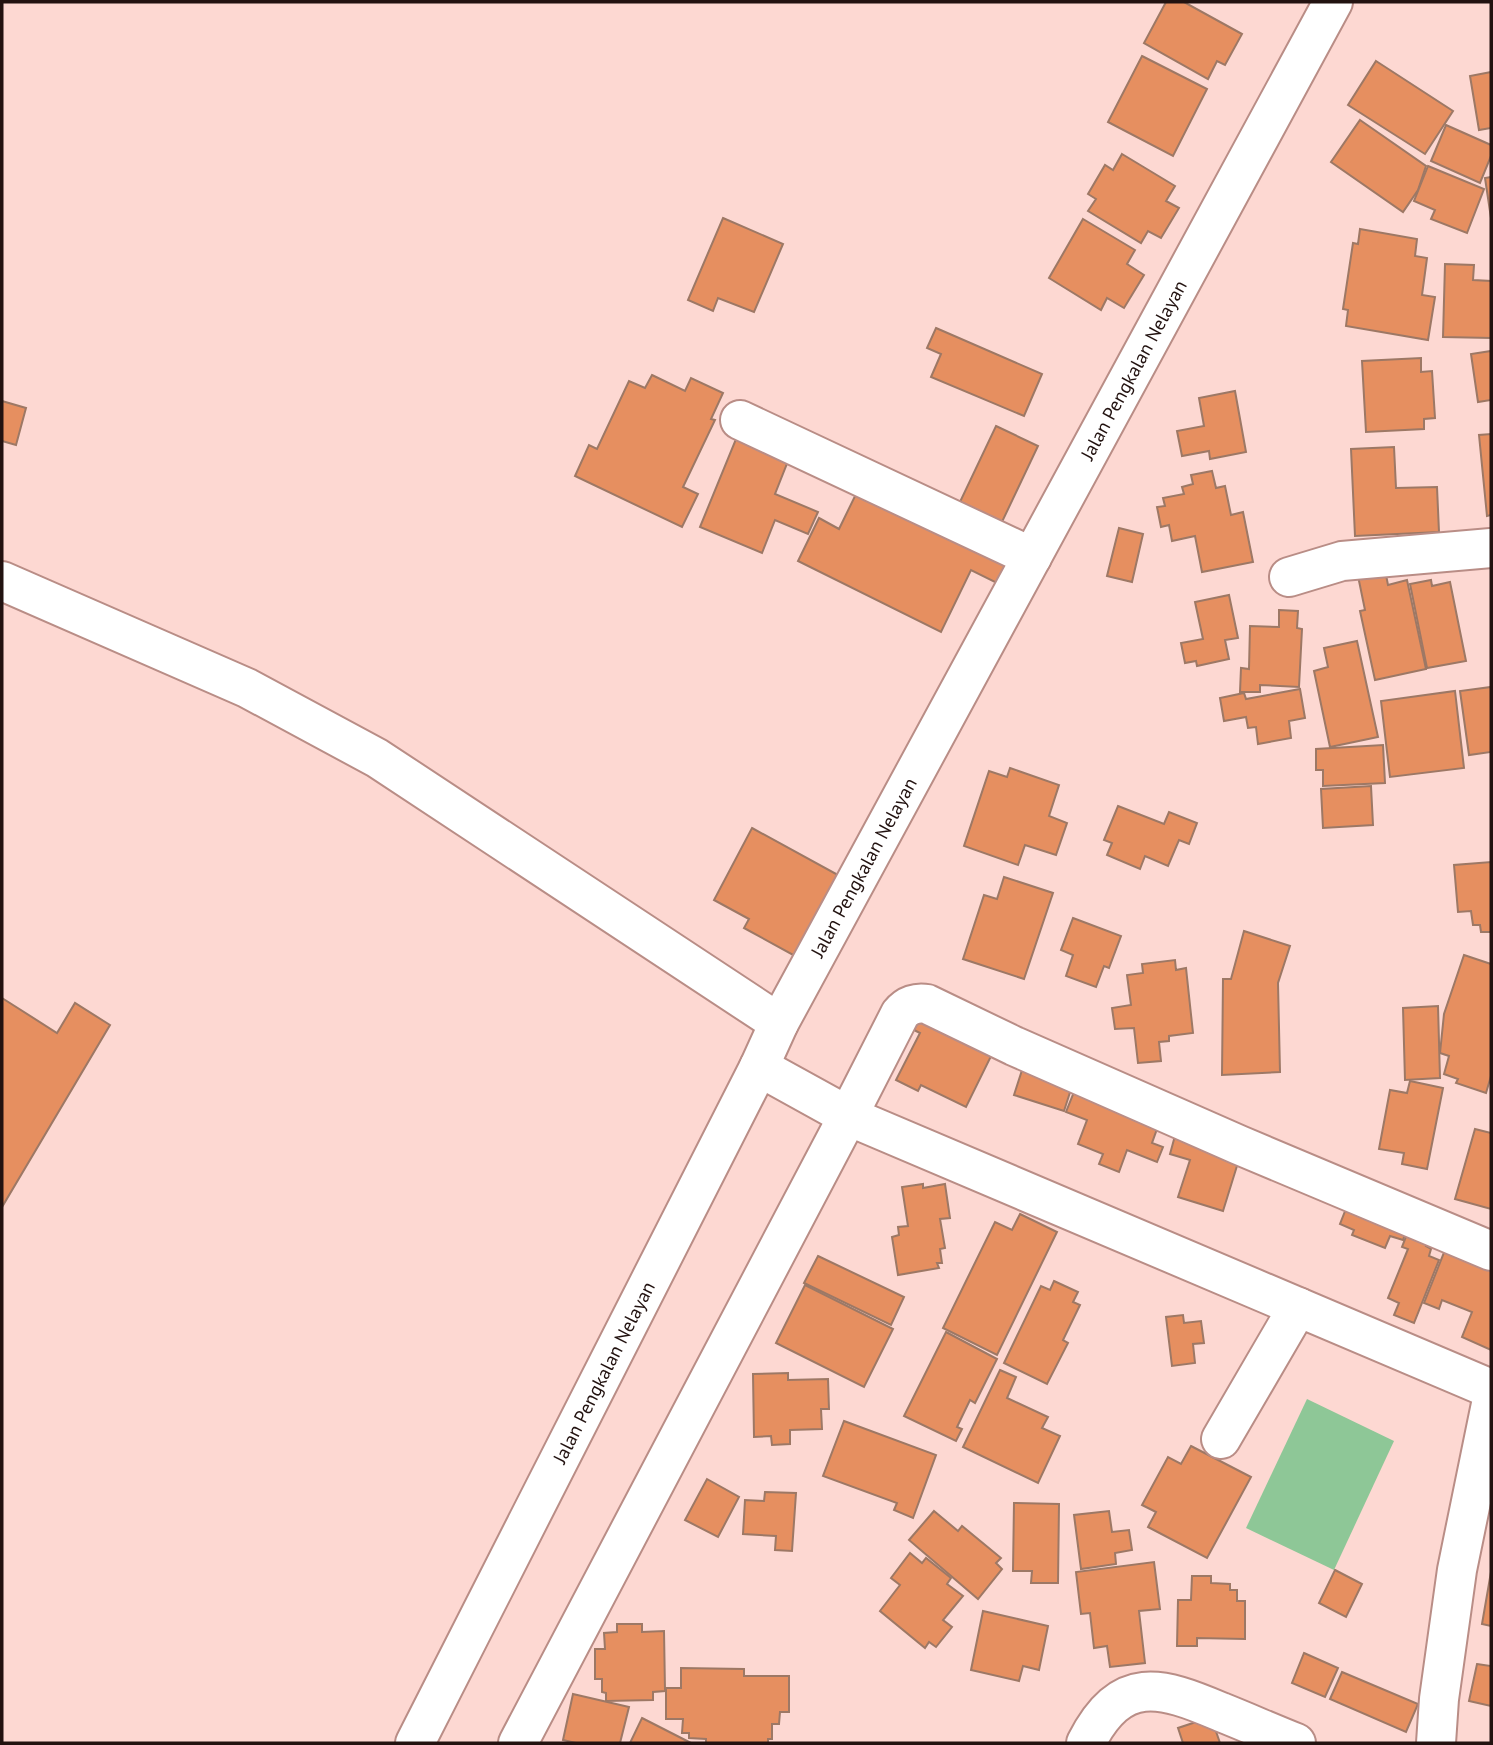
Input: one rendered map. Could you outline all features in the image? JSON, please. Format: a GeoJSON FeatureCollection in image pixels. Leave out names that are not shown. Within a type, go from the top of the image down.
{"type":"FeatureCollection","features":[{"type":"Feature","properties":{"kind":"street","name":"Jalan Pengkalan Nelayan"},"geometry":{"type":"LineString","coordinates":[[415,1743],[779,1023],[1333,2]]}},
{"type":"Feature","properties":{"kind":"street"},"geometry":{"type":"LineString","coordinates":[[740,420],[1032,557]]}},
{"type":"Feature","properties":{"kind":"street"},"geometry":{"type":"LineString","coordinates":[[1289,577],[1342,561],[1491,548]]}},
{"type":"Feature","properties":{"kind":"street"},"geometry":{"type":"LineString","coordinates":[[2,581],[247,688],[377,758],[779,1023]]}},
{"type":"Feature","properties":{"kind":"street"},"geometry":{"type":"LineString","coordinates":[[518,1743],[849,1116],[900,1014],[910,1006],[928,1004],[1014,1046],[1226,1140],[1491,1251]]}},
{"type":"Feature","properties":{"kind":"street"},"geometry":{"type":"LineString","coordinates":[[759,1067],[849,1116],[1491,1389]]}},
{"type":"Feature","properties":{"kind":"street"},"geometry":{"type":"LineString","coordinates":[[1221,1439],[1298,1307]]}},
{"type":"Feature","properties":{"kind":"street"},"geometry":{"type":"LineString","coordinates":[[1436,1743],[1439,1699],[1457,1570],[1482,1494],[1491,1404]]}},
{"type":"Feature","properties":{"kind":"street"},"geometry":{"type":"LineString","coordinates":[[1086,1743],[1093,1728],[1114,1704],[1149,1691],[1189,1698],[1296,1743]]}},
{"type":"Feature","properties":{"kind":"green space"},"geometry":{"type":"Polygon","coordinates":[[[1307,1399],[1394,1441],[1334,1570],[1246,1528],[1307,1399]]]}},
{"type":"Feature","properties":{"kind":"building"},"geometry":{"type":"Polygon","coordinates":[[[1166,2],[1184,2],[1242,34],[1225,65],[1217,61],[1208,79],[1144,43],[1166,2]]]}},
{"type":"Feature","properties":{"kind":"building"},"geometry":{"type":"Polygon","coordinates":[[[1142,56],[1207,89],[1173,156],[1108,122],[1142,56]]]}},
{"type":"Feature","properties":{"kind":"building"},"geometry":{"type":"Polygon","coordinates":[[[1376,61],[1453,111],[1425,154],[1348,105],[1376,61]]]}},
{"type":"Feature","properties":{"kind":"building"},"geometry":{"type":"Polygon","coordinates":[[[1491,72],[1491,128],[1479,130],[1470,76],[1491,72]]]}},
{"type":"Feature","properties":{"kind":"building"},"geometry":{"type":"Polygon","coordinates":[[[1360,120],[1426,166],[1418,190],[1403,212],[1331,162],[1360,120]]]}},
{"type":"Feature","properties":{"kind":"building"},"geometry":{"type":"Polygon","coordinates":[[[1446,125],[1491,145],[1491,156],[1480,183],[1431,161],[1446,125]]]}},
{"type":"Feature","properties":{"kind":"building"},"geometry":{"type":"Polygon","coordinates":[[[1122,154],[1175,186],[1166,201],[1179,208],[1161,238],[1148,231],[1141,243],[1088,211],[1096,199],[1088,194],[1105,165],[1113,170],[1122,154]]]}},
{"type":"Feature","properties":{"kind":"building"},"geometry":{"type":"Polygon","coordinates":[[[1428,166],[1484,189],[1467,233],[1431,219],[1435,210],[1414,201],[1428,166]]]}},
{"type":"Feature","properties":{"kind":"building"},"geometry":{"type":"Polygon","coordinates":[[[1491,177],[1491,218],[1485,178],[1491,177]]]}},
{"type":"Feature","properties":{"kind":"building"},"geometry":{"type":"Polygon","coordinates":[[[723,218],[783,244],[754,312],[718,298],[713,311],[688,300],[723,218]]]}},
{"type":"Feature","properties":{"kind":"building"},"geometry":{"type":"Polygon","coordinates":[[[1083,219],[1135,250],[1127,264],[1144,275],[1124,308],[1107,298],[1101,310],[1049,278],[1083,219]]]}},
{"type":"Feature","properties":{"kind":"building"},"geometry":{"type":"Polygon","coordinates":[[[1360,229],[1417,239],[1415,256],[1427,258],[1422,295],[1435,297],[1428,340],[1346,326],[1348,310],[1343,309],[1353,243],[1358,244],[1360,229]]]}},
{"type":"Feature","properties":{"kind":"building"},"geometry":{"type":"Polygon","coordinates":[[[1445,264],[1474,265],[1473,280],[1491,281],[1491,338],[1443,337],[1445,264]]]}},
{"type":"Feature","properties":{"kind":"building"},"geometry":{"type":"Polygon","coordinates":[[[936,328],[1042,374],[1024,416],[931,377],[941,354],[927,348],[936,328]]]}},
{"type":"Feature","properties":{"kind":"building"},"geometry":{"type":"Polygon","coordinates":[[[1491,351],[1491,400],[1478,402],[1471,354],[1491,351]]]}},
{"type":"Feature","properties":{"kind":"building"},"geometry":{"type":"Polygon","coordinates":[[[1421,358],[1421,372],[1432,371],[1435,418],[1424,419],[1424,429],[1366,432],[1362,361],[1421,358]]]}},
{"type":"Feature","properties":{"kind":"building"},"geometry":{"type":"Polygon","coordinates":[[[652,375],[685,391],[691,378],[723,393],[711,419],[715,420],[683,487],[698,494],[682,527],[575,476],[589,445],[597,449],[629,381],[645,388],[652,375]]]}},
{"type":"Feature","properties":{"kind":"building"},"geometry":{"type":"Polygon","coordinates":[[[1235,391],[1246,452],[1210,459],[1209,451],[1182,456],[1177,431],[1204,426],[1199,398],[1235,391]]]}},
{"type":"Feature","properties":{"kind":"building"},"geometry":{"type":"Polygon","coordinates":[[[2,401],[26,408],[16,445],[2,441],[2,401]]]}},
{"type":"Feature","properties":{"kind":"building"},"geometry":{"type":"Polygon","coordinates":[[[996,426],[1038,446],[1001,524],[959,504],[996,426]]]}},
{"type":"Feature","properties":{"kind":"building"},"geometry":{"type":"Polygon","coordinates":[[[1491,434],[1491,515],[1487,516],[1479,435],[1491,434]]]}},
{"type":"Feature","properties":{"kind":"building"},"geometry":{"type":"Polygon","coordinates":[[[736,439],[788,461],[775,494],[818,512],[808,534],[775,520],[762,553],[700,527],[736,439]]]}},
{"type":"Feature","properties":{"kind":"building"},"geometry":{"type":"Polygon","coordinates":[[[1394,447],[1396,488],[1437,487],[1439,532],[1355,536],[1351,449],[1394,447]]]}},
{"type":"Feature","properties":{"kind":"building"},"geometry":{"type":"Polygon","coordinates":[[[1212,471],[1216,488],[1225,486],[1231,515],[1243,512],[1253,562],[1202,572],[1195,536],[1172,541],[1169,525],[1161,527],[1157,507],[1165,506],[1163,498],[1184,494],[1182,487],[1193,484],[1191,475],[1212,471]]]}},
{"type":"Feature","properties":{"kind":"building"},"geometry":{"type":"Polygon","coordinates":[[[857,492],[986,557],[990,548],[1020,563],[1007,588],[971,570],[941,632],[798,561],[819,518],[839,529],[857,492]]]}},
{"type":"Feature","properties":{"kind":"building"},"geometry":{"type":"Polygon","coordinates":[[[1119,528],[1143,534],[1132,582],[1107,576],[1119,528]]]}},
{"type":"Feature","properties":{"kind":"building"},"geometry":{"type":"Polygon","coordinates":[[[1385,570],[1388,585],[1407,580],[1426,669],[1375,680],[1360,611],[1365,610],[1358,576],[1385,570]]]}},
{"type":"Feature","properties":{"kind":"building"},"geometry":{"type":"Polygon","coordinates":[[[1431,580],[1432,586],[1450,582],[1466,661],[1427,668],[1410,584],[1431,580]]]}},
{"type":"Feature","properties":{"kind":"building"},"geometry":{"type":"Polygon","coordinates":[[[1229,595],[1238,638],[1225,640],[1229,659],[1197,666],[1196,661],[1185,663],[1181,643],[1203,639],[1195,602],[1229,595]]]}},
{"type":"Feature","properties":{"kind":"building"},"geometry":{"type":"Polygon","coordinates":[[[1279,610],[1298,611],[1297,628],[1302,629],[1299,687],[1260,685],[1260,692],[1240,692],[1241,668],[1249,669],[1250,626],[1279,627],[1279,610]]]}},
{"type":"Feature","properties":{"kind":"building"},"geometry":{"type":"Polygon","coordinates":[[[1357,641],[1378,737],[1330,747],[1314,671],[1328,667],[1324,648],[1357,641]]]}},
{"type":"Feature","properties":{"kind":"building"},"geometry":{"type":"Polygon","coordinates":[[[1491,687],[1491,752],[1469,755],[1460,691],[1491,687]]]}},
{"type":"Feature","properties":{"kind":"building"},"geometry":{"type":"Polygon","coordinates":[[[1300,689],[1305,718],[1289,721],[1291,738],[1258,744],[1256,727],[1248,728],[1246,717],[1224,721],[1220,698],[1244,693],[1246,699],[1300,689]]]}},
{"type":"Feature","properties":{"kind":"building"},"geometry":{"type":"Polygon","coordinates":[[[1455,691],[1464,768],[1390,777],[1381,701],[1455,691]]]}},
{"type":"Feature","properties":{"kind":"building"},"geometry":{"type":"Polygon","coordinates":[[[1383,745],[1385,783],[1323,786],[1323,770],[1316,770],[1316,749],[1383,745]]]}},
{"type":"Feature","properties":{"kind":"building"},"geometry":{"type":"Polygon","coordinates":[[[1010,768],[1059,785],[1049,816],[1067,823],[1056,855],[1025,845],[1018,865],[964,846],[989,771],[1007,777],[1010,768]]]}},
{"type":"Feature","properties":{"kind":"building"},"geometry":{"type":"Polygon","coordinates":[[[1371,786],[1373,825],[1323,828],[1321,789],[1371,786]]]}},
{"type":"Feature","properties":{"kind":"building"},"geometry":{"type":"Polygon","coordinates":[[[1118,806],[1164,824],[1169,812],[1197,823],[1189,844],[1179,840],[1168,866],[1145,856],[1140,869],[1107,855],[1112,843],[1104,840],[1118,806]]]}},
{"type":"Feature","properties":{"kind":"building"},"geometry":{"type":"Polygon","coordinates":[[[752,828],[838,875],[806,962],[744,928],[749,919],[714,900],[752,828]]]}},
{"type":"Feature","properties":{"kind":"building"},"geometry":{"type":"Polygon","coordinates":[[[1491,862],[1491,932],[1481,932],[1480,925],[1473,925],[1471,911],[1458,912],[1454,865],[1491,862]]]}},
{"type":"Feature","properties":{"kind":"building"},"geometry":{"type":"Polygon","coordinates":[[[1004,877],[1053,893],[1024,979],[963,959],[984,895],[997,899],[1004,877]]]}},
{"type":"Feature","properties":{"kind":"building"},"geometry":{"type":"Polygon","coordinates":[[[1073,918],[1121,936],[1109,968],[1104,966],[1096,987],[1066,976],[1073,955],[1061,950],[1073,918]]]}},
{"type":"Feature","properties":{"kind":"building"},"geometry":{"type":"Polygon","coordinates":[[[1244,931],[1290,946],[1278,983],[1280,1072],[1222,1075],[1223,979],[1231,979],[1244,931]]]}},
{"type":"Feature","properties":{"kind":"building"},"geometry":{"type":"Polygon","coordinates":[[[1464,955],[1491,964],[1491,1076],[1486,1093],[1456,1083],[1458,1079],[1444,1074],[1449,1056],[1440,1053],[1444,1014],[1464,955]]]}},
{"type":"Feature","properties":{"kind":"building"},"geometry":{"type":"Polygon","coordinates":[[[1175,960],[1176,970],[1186,968],[1193,1033],[1169,1036],[1169,1041],[1159,1042],[1161,1061],[1138,1063],[1134,1028],[1115,1029],[1112,1008],[1131,1005],[1127,975],[1143,973],[1142,964],[1175,960]]]}},
{"type":"Feature","properties":{"kind":"building"},"geometry":{"type":"Polygon","coordinates":[[[2,998],[57,1033],[75,1003],[110,1025],[2,1207],[2,998]]]}},
{"type":"Feature","properties":{"kind":"building"},"geometry":{"type":"Polygon","coordinates":[[[1438,1006],[1440,1078],[1405,1080],[1403,1008],[1438,1006]]]}},
{"type":"Feature","properties":{"kind":"building"},"geometry":{"type":"Polygon","coordinates":[[[925,1008],[997,1044],[966,1107],[921,1085],[918,1091],[896,1080],[920,1033],[914,1030],[925,1008]]]}},
{"type":"Feature","properties":{"kind":"building"},"geometry":{"type":"Polygon","coordinates":[[[1024,1064],[1074,1080],[1064,1111],[1014,1095],[1024,1064]]]}},
{"type":"Feature","properties":{"kind":"building"},"geometry":{"type":"Polygon","coordinates":[[[1410,1081],[1443,1088],[1427,1169],[1402,1164],[1404,1153],[1379,1149],[1390,1090],[1407,1093],[1410,1081]]]}},
{"type":"Feature","properties":{"kind":"building"},"geometry":{"type":"Polygon","coordinates":[[[1078,1082],[1162,1115],[1152,1143],[1163,1147],[1157,1162],[1127,1150],[1119,1172],[1099,1164],[1103,1154],[1078,1144],[1087,1120],[1066,1112],[1078,1082]]]}},
{"type":"Feature","properties":{"kind":"building"},"geometry":{"type":"Polygon","coordinates":[[[1475,1129],[1491,1133],[1491,1209],[1455,1199],[1475,1129]]]}},
{"type":"Feature","properties":{"kind":"building"},"geometry":{"type":"Polygon","coordinates":[[[1176,1132],[1241,1153],[1223,1211],[1178,1197],[1190,1160],[1170,1154],[1176,1132]]]}},
{"type":"Feature","properties":{"kind":"building"},"geometry":{"type":"Polygon","coordinates":[[[923,1184],[923,1188],[945,1184],[950,1218],[940,1219],[945,1248],[940,1249],[942,1263],[937,1263],[939,1268],[898,1275],[892,1237],[899,1235],[898,1227],[908,1226],[902,1187],[923,1184]]]}},
{"type":"Feature","properties":{"kind":"building"},"geometry":{"type":"Polygon","coordinates":[[[1351,1196],[1410,1220],[1403,1240],[1390,1236],[1385,1248],[1352,1235],[1354,1230],[1340,1224],[1351,1196]]]}},
{"type":"Feature","properties":{"kind":"building"},"geometry":{"type":"Polygon","coordinates":[[[1020,1214],[1057,1232],[997,1355],[943,1328],[995,1222],[1012,1230],[1020,1214]]]}},
{"type":"Feature","properties":{"kind":"building"},"geometry":{"type":"Polygon","coordinates":[[[1411,1224],[1432,1233],[1426,1246],[1431,1249],[1429,1256],[1439,1260],[1414,1323],[1394,1315],[1399,1303],[1388,1298],[1408,1249],[1402,1247],[1411,1224]]]}},
{"type":"Feature","properties":{"kind":"building"},"geometry":{"type":"Polygon","coordinates":[[[1447,1245],[1491,1255],[1491,1350],[1462,1337],[1472,1312],[1442,1300],[1439,1309],[1424,1303],[1447,1245]]]}},
{"type":"Feature","properties":{"kind":"building"},"geometry":{"type":"Polygon","coordinates":[[[818,1256],[904,1297],[891,1325],[804,1283],[818,1256]]]}},
{"type":"Feature","properties":{"kind":"building"},"geometry":{"type":"Polygon","coordinates":[[[1054,1281],[1078,1292],[1073,1302],[1080,1305],[1063,1340],[1068,1343],[1047,1384],[1004,1363],[1041,1286],[1050,1290],[1054,1281]]]}},
{"type":"Feature","properties":{"kind":"building"},"geometry":{"type":"Polygon","coordinates":[[[805,1285],[893,1329],[864,1387],[776,1343],[805,1285]]]}},
{"type":"Feature","properties":{"kind":"building"},"geometry":{"type":"Polygon","coordinates":[[[1183,1315],[1184,1323],[1201,1321],[1204,1343],[1193,1344],[1195,1363],[1172,1366],[1166,1317],[1183,1315]]]}},
{"type":"Feature","properties":{"kind":"building"},"geometry":{"type":"Polygon","coordinates":[[[946,1332],[997,1359],[975,1403],[970,1400],[957,1427],[962,1429],[956,1441],[904,1416],[946,1332]]]}},
{"type":"Feature","properties":{"kind":"building"},"geometry":{"type":"Polygon","coordinates":[[[1000,1370],[1016,1377],[1007,1398],[1048,1417],[1042,1428],[1060,1436],[1038,1483],[963,1447],[1000,1370]]]}},
{"type":"Feature","properties":{"kind":"building"},"geometry":{"type":"Polygon","coordinates":[[[788,1373],[788,1380],[828,1379],[829,1409],[821,1409],[822,1429],[790,1430],[790,1444],[772,1445],[771,1436],[754,1437],[753,1374],[788,1373]]]}},
{"type":"Feature","properties":{"kind":"building"},"geometry":{"type":"Polygon","coordinates":[[[844,1421],[936,1455],[913,1518],[894,1510],[897,1503],[823,1476],[844,1421]]]}},
{"type":"Feature","properties":{"kind":"building"},"geometry":{"type":"Polygon","coordinates":[[[1191,1446],[1251,1477],[1207,1558],[1148,1527],[1156,1512],[1142,1505],[1168,1457],[1181,1464],[1191,1446]]]}},
{"type":"Feature","properties":{"kind":"building"},"geometry":{"type":"Polygon","coordinates":[[[707,1479],[739,1497],[718,1537],[685,1520],[707,1479]]]}},
{"type":"Feature","properties":{"kind":"building"},"geometry":{"type":"Polygon","coordinates":[[[765,1492],[796,1493],[792,1551],[775,1550],[776,1536],[743,1534],[745,1500],[764,1501],[765,1492]]]}},
{"type":"Feature","properties":{"kind":"building"},"geometry":{"type":"Polygon","coordinates":[[[1014,1503],[1059,1504],[1058,1583],[1031,1583],[1032,1571],[1013,1571],[1014,1503]]]}},
{"type":"Feature","properties":{"kind":"building"},"geometry":{"type":"Polygon","coordinates":[[[934,1511],[958,1531],[962,1526],[1001,1558],[996,1563],[1002,1569],[978,1599],[909,1540],[934,1511]]]}},
{"type":"Feature","properties":{"kind":"building"},"geometry":{"type":"Polygon","coordinates":[[[1109,1511],[1112,1532],[1129,1530],[1132,1550],[1115,1553],[1116,1564],[1081,1569],[1074,1515],[1109,1511]]]}},
{"type":"Feature","properties":{"kind":"building"},"geometry":{"type":"Polygon","coordinates":[[[910,1553],[922,1563],[926,1558],[951,1578],[947,1584],[963,1596],[943,1620],[952,1627],[936,1647],[929,1642],[925,1648],[880,1611],[900,1585],[891,1578],[910,1553]]]}},
{"type":"Feature","properties":{"kind":"building"},"geometry":{"type":"Polygon","coordinates":[[[1154,1562],[1160,1609],[1139,1611],[1145,1663],[1110,1667],[1107,1646],[1094,1648],[1090,1613],[1081,1614],[1076,1572],[1154,1562]]]}},
{"type":"Feature","properties":{"kind":"building"},"geometry":{"type":"Polygon","coordinates":[[[1335,1570],[1362,1584],[1346,1617],[1319,1603],[1335,1570]]]}},
{"type":"Feature","properties":{"kind":"building"},"geometry":{"type":"Polygon","coordinates":[[[1491,1572],[1491,1626],[1482,1624],[1491,1572]]]}},
{"type":"Feature","properties":{"kind":"building"},"geometry":{"type":"Polygon","coordinates":[[[1192,1576],[1211,1576],[1211,1583],[1230,1584],[1230,1590],[1237,1590],[1237,1601],[1245,1601],[1245,1639],[1197,1638],[1197,1646],[1177,1646],[1178,1600],[1191,1600],[1192,1576]]]}},
{"type":"Feature","properties":{"kind":"building"},"geometry":{"type":"Polygon","coordinates":[[[983,1611],[1048,1626],[1039,1670],[1023,1666],[1019,1681],[971,1670],[983,1611]]]}},
{"type":"Feature","properties":{"kind":"building"},"geometry":{"type":"Polygon","coordinates":[[[617,1624],[642,1624],[642,1632],[664,1631],[665,1691],[653,1692],[653,1700],[606,1701],[606,1693],[602,1692],[602,1679],[595,1679],[595,1649],[605,1649],[604,1633],[617,1632],[617,1624]]]}},
{"type":"Feature","properties":{"kind":"building"},"geometry":{"type":"Polygon","coordinates":[[[1304,1653],[1338,1668],[1325,1697],[1292,1683],[1304,1653]]]}},
{"type":"Feature","properties":{"kind":"building"},"geometry":{"type":"Polygon","coordinates":[[[1477,1664],[1491,1666],[1491,1706],[1469,1701],[1477,1664]]]}},
{"type":"Feature","properties":{"kind":"building"},"geometry":{"type":"Polygon","coordinates":[[[681,1668],[744,1669],[744,1676],[789,1676],[789,1712],[780,1712],[779,1724],[772,1724],[772,1739],[768,1739],[768,1743],[706,1743],[706,1739],[689,1738],[689,1733],[682,1733],[683,1719],[666,1719],[666,1688],[681,1688],[681,1668]]]}},
{"type":"Feature","properties":{"kind":"building"},"geometry":{"type":"Polygon","coordinates":[[[1342,1672],[1418,1704],[1406,1732],[1330,1699],[1342,1672]]]}},
{"type":"Feature","properties":{"kind":"building"},"geometry":{"type":"Polygon","coordinates":[[[573,1694],[629,1707],[620,1743],[576,1743],[563,1740],[573,1694]]]}},
{"type":"Feature","properties":{"kind":"building"},"geometry":{"type":"Polygon","coordinates":[[[1211,1717],[1220,1743],[1183,1743],[1178,1728],[1211,1717]]]}},
{"type":"Feature","properties":{"kind":"building"},"geometry":{"type":"Polygon","coordinates":[[[642,1718],[691,1743],[630,1743],[642,1718]]]}}]}
